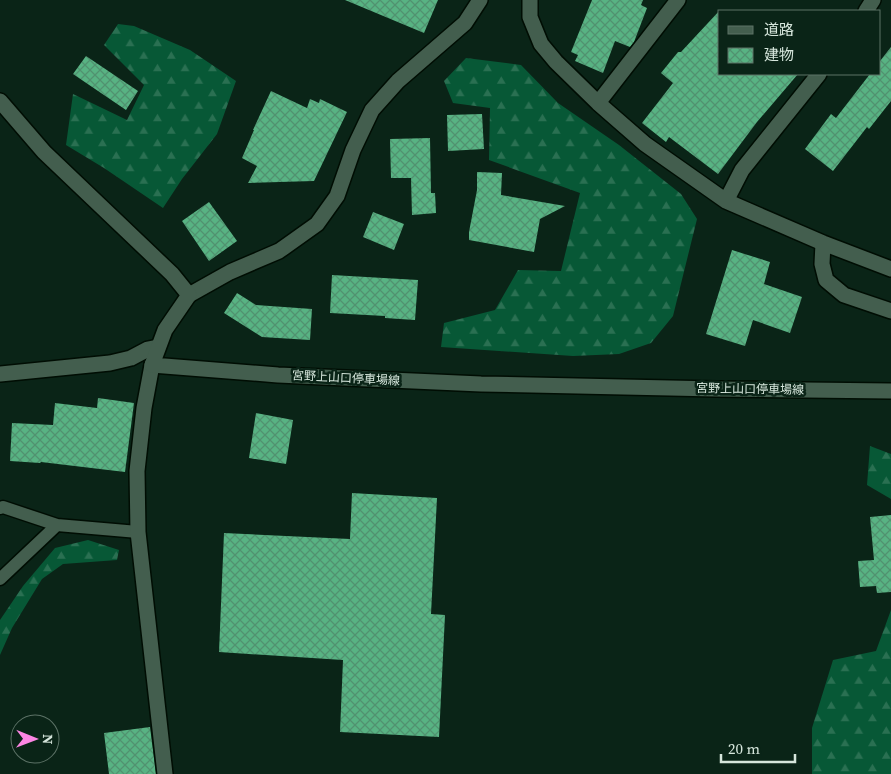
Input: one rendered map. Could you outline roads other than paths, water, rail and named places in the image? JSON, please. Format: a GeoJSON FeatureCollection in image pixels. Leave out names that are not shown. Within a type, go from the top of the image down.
{"type":"FeatureCollection","features":[{"type":"Feature","properties":{"kind":"street"},"geometry":{"type":"LineString","coordinates":[[165,774],[138,532],[137,471],[144,408],[152,365],[158,346],[165,330],[189,295],[230,272],[279,251],[317,224],[337,196],[353,150],[372,110],[398,80],[466,23],[480,0]]}},
{"type":"Feature","properties":{"kind":"street"},"geometry":{"type":"LineString","coordinates":[[530,0],[530,17],[541,44],[556,62],[598,103],[645,144],[726,201],[891,269]]}},
{"type":"Feature","properties":{"kind":"street"},"geometry":{"type":"LineString","coordinates":[[598,103],[678,0]]}},
{"type":"Feature","properties":{"kind":"street"},"geometry":{"type":"LineString","coordinates":[[726,201],[742,170],[817,75]]}},
{"type":"Feature","properties":{"kind":"street"},"geometry":{"type":"LineString","coordinates":[[0,101],[44,152],[172,274],[189,295]]}},
{"type":"Feature","properties":{"kind":"street"},"geometry":{"type":"LineString","coordinates":[[824,243],[822,264],[826,280],[844,295],[891,311]]}},
{"type":"Feature","properties":{"kind":"street"},"geometry":{"type":"LineString","coordinates":[[0,374],[110,364],[131,358],[158,346]]}},
{"type":"Feature","properties":{"kind":"street","name":"宮野上山口停車場線"},"geometry":{"type":"LineString","coordinates":[[152,365],[278,375],[481,384],[891,391]]}},
{"type":"Feature","properties":{"kind":"lane"},"geometry":{"type":"LineString","coordinates":[[1,506],[57,525],[138,532]]}},
{"type":"Feature","properties":{"kind":"lane"},"geometry":{"type":"LineString","coordinates":[[1,577],[57,525]]}}]}
